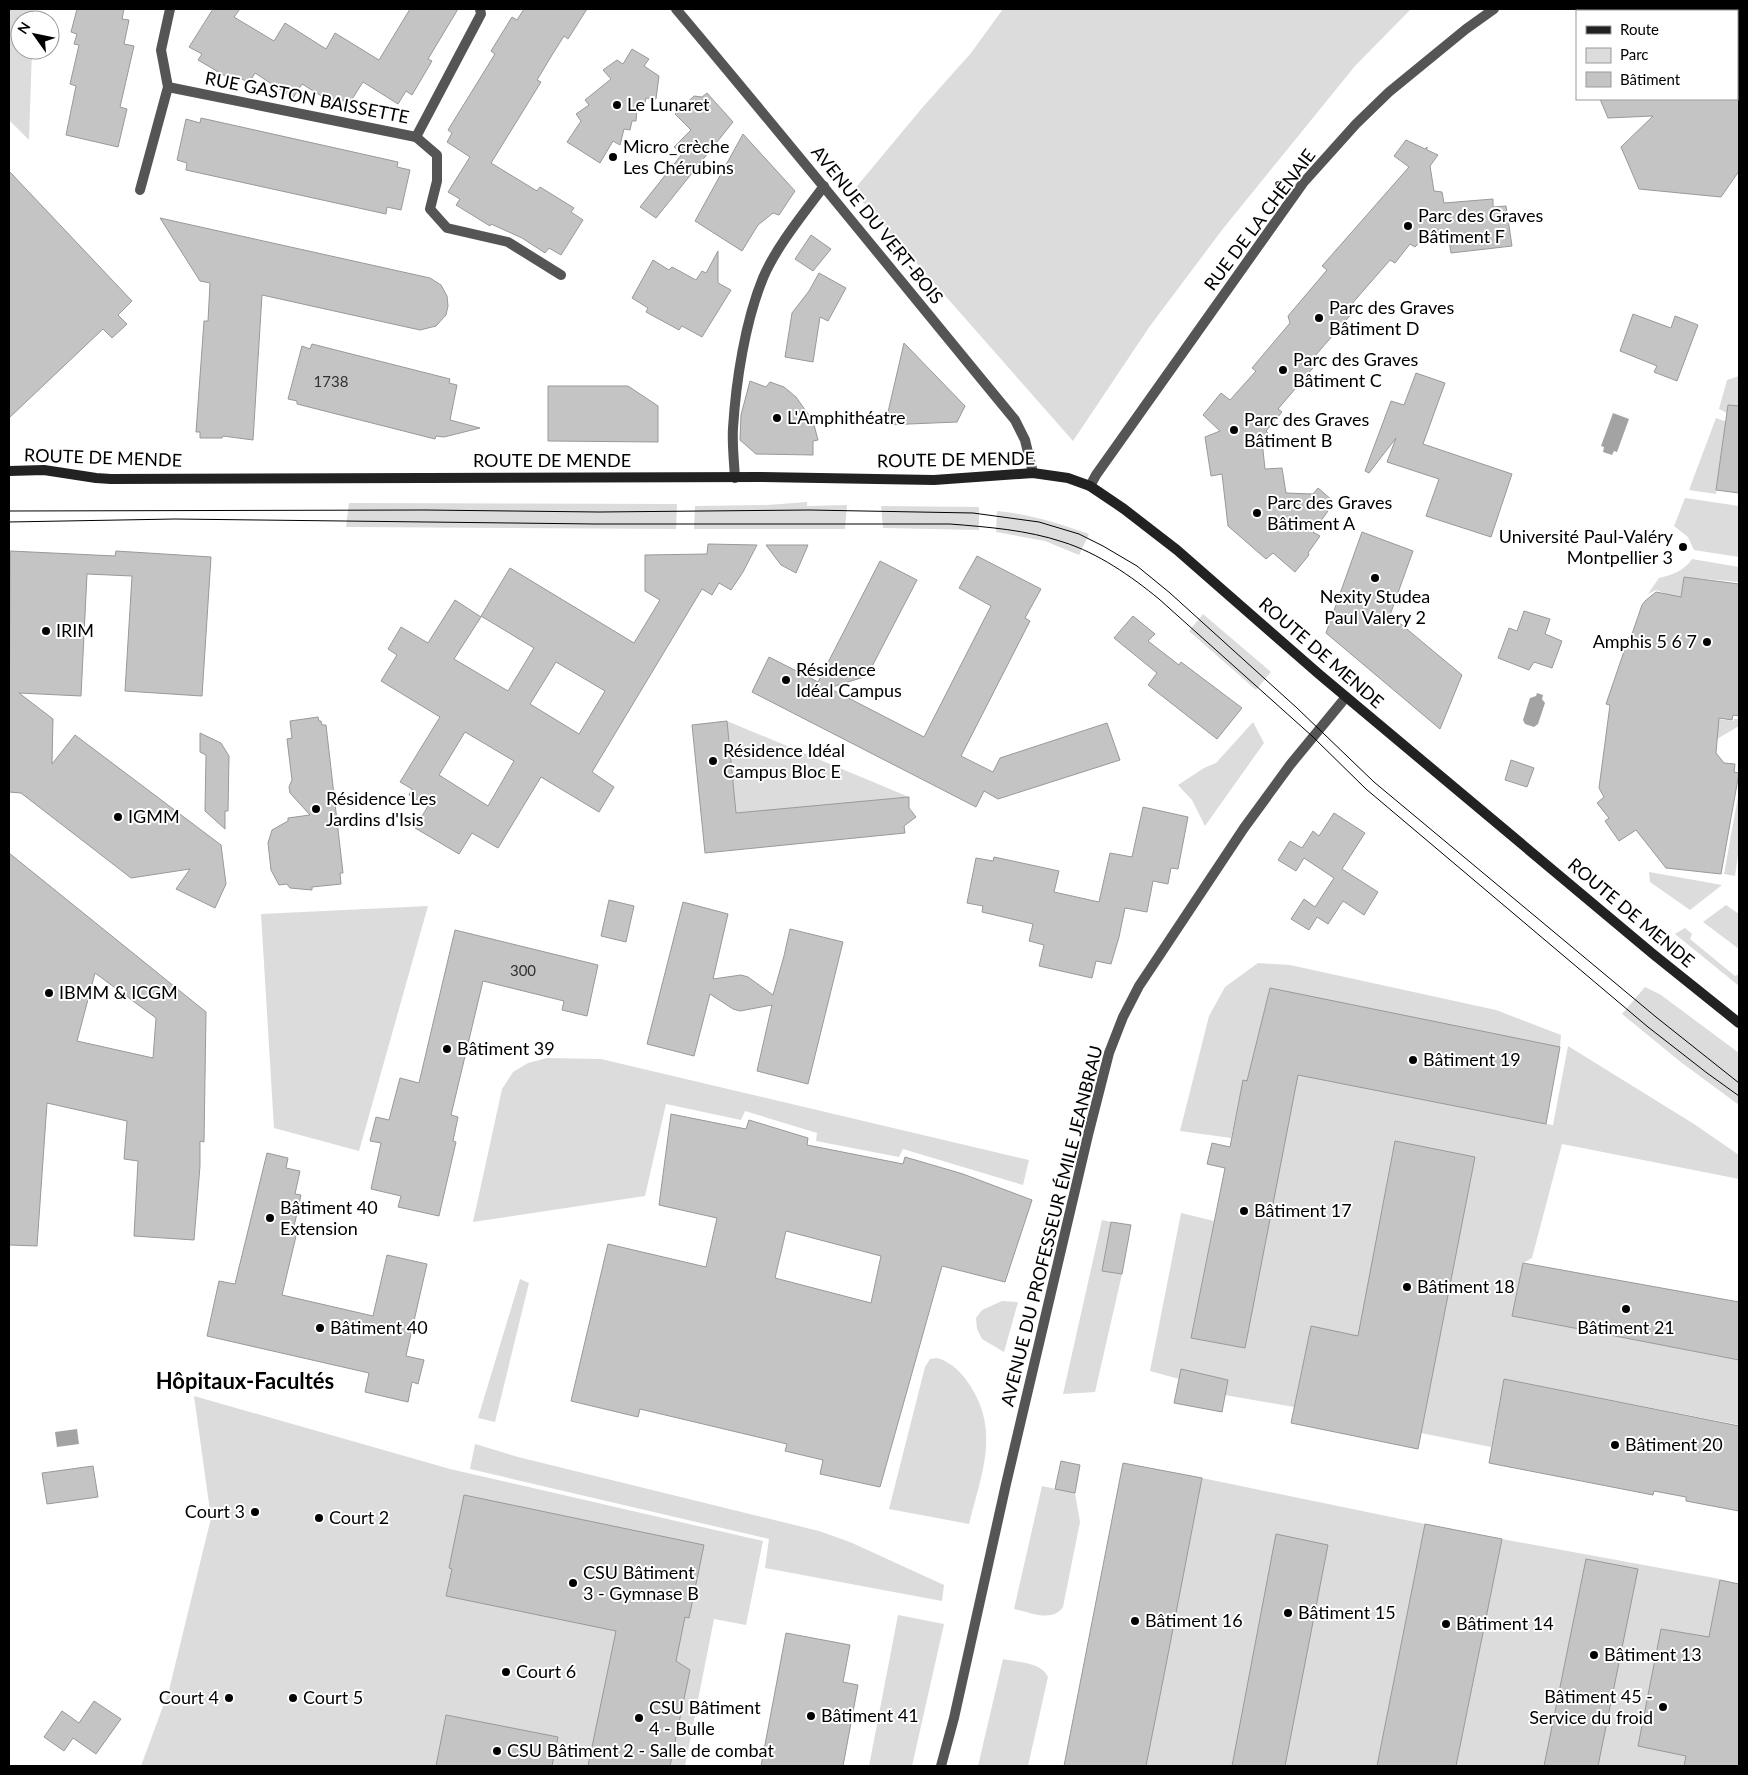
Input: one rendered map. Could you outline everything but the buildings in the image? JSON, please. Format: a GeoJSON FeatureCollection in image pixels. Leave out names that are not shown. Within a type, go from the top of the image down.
{"type":"FeatureCollection","features":[{"type":"Feature","properties":{"kind":"main road","name":"ROUTE DE MENDE"},"geometry":{"type":"LineString","coordinates":[[9,471],[44,470],[111,479],[863,478],[934,480],[1033,473],[1068,478],[1090,486],[1124,509],[1177,550],[1346,697],[1739,1023]]}},
{"type":"Feature","properties":{"kind":"street"},"geometry":{"type":"LineString","coordinates":[[140,190],[168,87],[161,50],[170,9]]}},
{"type":"Feature","properties":{"kind":"street"},"geometry":{"type":"LineString","coordinates":[[416,136],[481,14],[480,9]]}},
{"type":"Feature","properties":{"kind":"street","name":"AVENUE DU VERT-BOIS"},"geometry":{"type":"LineString","coordinates":[[676,9],[824,186],[1015,420],[1025,440],[1033,473]]}},
{"type":"Feature","properties":{"kind":"street","name":"RUE DE LA CHÊNAIE"},"geometry":{"type":"LineString","coordinates":[[1090,486],[1304,183],[1356,124],[1389,92],[1466,28],[1494,9]]}},
{"type":"Feature","properties":{"kind":"street","name":"RUE GASTON BAISSETTE"},"geometry":{"type":"LineString","coordinates":[[168,87],[416,136],[437,155],[437,181],[430,209],[447,228],[508,242],[561,275]]}},
{"type":"Feature","properties":{"kind":"street"},"geometry":{"type":"LineString","coordinates":[[735,478],[733,428],[748,324],[763,277],[788,235],[824,186]]}},
{"type":"Feature","properties":{"kind":"street","name":"AVENUE DU PROFESSEUR ÉMILE JEANBRAU"},"geometry":{"type":"LineString","coordinates":[[941,1766],[954,1718],[1006,1484],[1088,1135],[1109,1053],[1119,1026],[1139,986],[1244,828],[1312,736],[1346,697]]}},
{"type":"Feature","properties":{"kind":"green space"},"geometry":{"type":"Polygon","coordinates":[[[9,9],[33,9],[10,10],[10,60],[32,60],[29,140],[9,120],[9,9]]]}},
{"type":"Feature","properties":{"kind":"green space"},"geometry":{"type":"Polygon","coordinates":[[[1003,9],[1411,9],[1355,66],[1222,230],[1150,326],[1073,441],[853,191],[971,53],[1003,9]]]}},
{"type":"Feature","properties":{"kind":"green space"},"geometry":{"type":"Polygon","coordinates":[[[1739,376],[1739,419],[1719,409],[1727,380],[1739,376]]]}},
{"type":"Feature","properties":{"kind":"green space"},"geometry":{"type":"Polygon","coordinates":[[[1716,418],[1739,426],[1739,436],[1724,435],[1716,494],[1689,490],[1716,418]]]}},
{"type":"Feature","properties":{"kind":"green space"},"geometry":{"type":"Polygon","coordinates":[[[1685,498],[1739,506],[1739,557],[1694,550],[1688,537],[1674,526],[1685,498]]]}},
{"type":"Feature","properties":{"kind":"green space"},"geometry":{"type":"Polygon","coordinates":[[[807,502],[807,506],[847,505],[845,529],[694,529],[695,506],[767,505],[807,502]]]}},
{"type":"Feature","properties":{"kind":"green space"},"geometry":{"type":"Polygon","coordinates":[[[349,503],[677,504],[676,529],[346,527],[349,503]]]}},
{"type":"Feature","properties":{"kind":"green space"},"geometry":{"type":"Polygon","coordinates":[[[881,506],[979,507],[979,530],[883,528],[881,506]]]}},
{"type":"Feature","properties":{"kind":"green space"},"geometry":{"type":"Polygon","coordinates":[[[997,511],[1043,519],[1089,534],[1079,555],[1045,541],[996,532],[997,511]]]}},
{"type":"Feature","properties":{"kind":"green space"},"geometry":{"type":"Polygon","coordinates":[[[1692,559],[1739,567],[1739,582],[1684,577],[1672,661],[1667,611],[1669,595],[1656,590],[1648,594],[1659,578],[1677,572],[1692,559]]]}},
{"type":"Feature","properties":{"kind":"green space"},"geometry":{"type":"Polygon","coordinates":[[[1203,614],[1271,672],[1256,690],[1189,631],[1203,614]]]}},
{"type":"Feature","properties":{"kind":"green space"},"geometry":{"type":"Polygon","coordinates":[[[1666,712],[1733,721],[1734,719],[1739,719],[1739,726],[1717,739],[1666,712]]]}},
{"type":"Feature","properties":{"kind":"green space"},"geometry":{"type":"Polygon","coordinates":[[[727,721],[909,797],[736,813],[727,721]]]}},
{"type":"Feature","properties":{"kind":"green space"},"geometry":{"type":"Polygon","coordinates":[[[1253,722],[1264,743],[1205,826],[1192,800],[1178,785],[1204,768],[1216,763],[1253,722]]]}},
{"type":"Feature","properties":{"kind":"green space"},"geometry":{"type":"Polygon","coordinates":[[[1739,791],[1739,848],[1735,876],[1724,874],[1739,791]]]}},
{"type":"Feature","properties":{"kind":"green space"},"geometry":{"type":"Polygon","coordinates":[[[1649,872],[1722,885],[1690,910],[1650,882],[1649,872]]]}},
{"type":"Feature","properties":{"kind":"green space"},"geometry":{"type":"Polygon","coordinates":[[[1726,905],[1739,914],[1739,949],[1703,922],[1726,905]]]}},
{"type":"Feature","properties":{"kind":"green space"},"geometry":{"type":"Polygon","coordinates":[[[428,906],[359,1151],[274,1128],[261,914],[428,906]]]}},
{"type":"Feature","properties":{"kind":"green space"},"geometry":{"type":"Polygon","coordinates":[[[1685,928],[1692,934],[1690,939],[1735,976],[1739,974],[1739,986],[1675,934],[1685,928]]]}},
{"type":"Feature","properties":{"kind":"green space"},"geometry":{"type":"Polygon","coordinates":[[[1258,963],[1290,965],[1496,1010],[1561,1035],[1560,1047],[1270,989],[1251,1065],[1553,1125],[1568,1046],[1694,1124],[1739,1155],[1739,1179],[1562,1144],[1532,1258],[1523,1263],[1512,1316],[1739,1360],[1739,1425],[1504,1379],[1491,1447],[1421,1433],[1475,1157],[1395,1141],[1343,1419],[1351,1335],[1311,1327],[1294,1407],[1225,1395],[1228,1380],[1181,1370],[1179,1379],[1150,1371],[1181,1213],[1214,1221],[1191,1338],[1245,1348],[1243,1080],[1231,1138],[1180,1131],[1209,1016],[1225,987],[1258,963]]]}},
{"type":"Feature","properties":{"kind":"green space"},"geometry":{"type":"Polygon","coordinates":[[[1645,987],[1661,995],[1739,1053],[1739,1105],[1682,1063],[1622,1014],[1645,987]]]}},
{"type":"Feature","properties":{"kind":"green space"},"geometry":{"type":"Polygon","coordinates":[[[547,1058],[601,1059],[1029,1160],[1023,1185],[903,1149],[899,1157],[816,1141],[817,1133],[745,1111],[741,1120],[666,1104],[645,1196],[473,1222],[502,1089],[513,1072],[528,1063],[547,1058]]]}},
{"type":"Feature","properties":{"kind":"green space"},"geometry":{"type":"Polygon","coordinates":[[[1102,1220],[1111,1222],[1102,1271],[1122,1274],[1095,1392],[1063,1394],[1102,1220]]]}},
{"type":"Feature","properties":{"kind":"green space"},"geometry":{"type":"Polygon","coordinates":[[[520,1279],[529,1283],[495,1422],[478,1418],[520,1279]]]}},
{"type":"Feature","properties":{"kind":"green space"},"geometry":{"type":"Polygon","coordinates":[[[1002,1301],[1018,1302],[1004,1352],[982,1339],[977,1329],[976,1318],[982,1310],[1002,1301]]]}},
{"type":"Feature","properties":{"kind":"green space"},"geometry":{"type":"Polygon","coordinates":[[[937,1358],[957,1369],[971,1387],[980,1404],[985,1421],[986,1438],[983,1471],[969,1524],[889,1509],[925,1367],[930,1359],[937,1358]]]}},
{"type":"Feature","properties":{"kind":"green space"},"geometry":{"type":"Polygon","coordinates":[[[194,1396],[450,1469],[763,1541],[746,1625],[714,1619],[685,1766],[141,1766],[169,1690],[211,1518],[194,1396]]]}},
{"type":"Feature","properties":{"kind":"green space"},"geometry":{"type":"Polygon","coordinates":[[[475,1444],[518,1457],[819,1531],[850,1542],[944,1585],[942,1601],[765,1568],[769,1539],[470,1469],[475,1444]]]}},
{"type":"Feature","properties":{"kind":"green space"},"geometry":{"type":"Polygon","coordinates":[[[1202,1478],[1425,1524],[1377,1766],[1146,1766],[1202,1478]]]}},
{"type":"Feature","properties":{"kind":"green space"},"geometry":{"type":"Polygon","coordinates":[[[1042,1486],[1075,1493],[1080,1522],[1063,1607],[1058,1612],[1047,1615],[1014,1609],[1042,1486]]]}},
{"type":"Feature","properties":{"kind":"green space"},"geometry":{"type":"Polygon","coordinates":[[[1502,1539],[1720,1579],[1684,1766],[1456,1766],[1502,1539]]]}},
{"type":"Feature","properties":{"kind":"green space"},"geometry":{"type":"Polygon","coordinates":[[[898,1615],[944,1624],[912,1766],[869,1766],[898,1615]]]}},
{"type":"Feature","properties":{"kind":"green space"},"geometry":{"type":"Polygon","coordinates":[[[1003,1659],[1040,1668],[1048,1677],[1028,1766],[978,1766],[1003,1659]]]}},
{"type":"Feature","properties":{"kind":"shaded area"},"geometry":{"type":"Polygon","coordinates":[[[1613,413],[1629,419],[1617,452],[1614,451],[1612,455],[1603,452],[1604,447],[1601,446],[1613,413]]]}},
{"type":"Feature","properties":{"kind":"shaded area"},"geometry":{"type":"Polygon","coordinates":[[[1537,693],[1543,695],[1542,699],[1545,703],[1538,724],[1534,727],[1525,724],[1523,720],[1530,698],[1536,696],[1537,693]]]}},
{"type":"Feature","properties":{"kind":"shaded area"},"geometry":{"type":"Polygon","coordinates":[[[77,1429],[79,1444],[57,1447],[55,1432],[77,1429]]]}},
{"type":"Feature","properties":{"kind":"tram line"},"geometry":{"type":"LineString","coordinates":[[9,511],[425,510],[599,512],[809,510],[973,513],[1039,522],[1079,534],[1137,566],[1170,593],[1297,708],[1374,782],[1656,1017],[1739,1083]]}},
{"type":"Feature","properties":{"kind":"tram line"},"geometry":{"type":"LineString","coordinates":[[9,522],[175,519],[595,524],[950,524],[1021,532],[1063,542],[1089,552],[1114,566],[1159,599],[1312,736],[1366,789],[1648,1027],[1739,1096]]}},
{"type":"Feature","properties":{"kind":"place","name":"Le Lunaret"},"geometry":{"type":"Point","coordinates":[617,105]}},
{"type":"Feature","properties":{"kind":"place","name":"Micro_crèche Les Chérubins"},"geometry":{"type":"Point","coordinates":[613,157]}},
{"type":"Feature","properties":{"kind":"place","name":"Parc des Graves Bâtiment F"},"geometry":{"type":"Point","coordinates":[1408,226]}},
{"type":"Feature","properties":{"kind":"place","name":"Parc des Graves Bâtiment D"},"geometry":{"type":"Point","coordinates":[1319,318]}},
{"type":"Feature","properties":{"kind":"place","name":"Parc des Graves Bâtiment C"},"geometry":{"type":"Point","coordinates":[1283,370]}},
{"type":"Feature","properties":{"kind":"place","name":"L'Amphithéatre"},"geometry":{"type":"Point","coordinates":[777,418]}},
{"type":"Feature","properties":{"kind":"place","name":"Parc des Graves Bâtiment B"},"geometry":{"type":"Point","coordinates":[1234,430]}},
{"type":"Feature","properties":{"kind":"place","name":"Parc des Graves Bâtiment A"},"geometry":{"type":"Point","coordinates":[1257,513]}},
{"type":"Feature","properties":{"kind":"place","name":"Université Paul-Valéry Montpellier 3"},"geometry":{"type":"Point","coordinates":[1683,547]}},
{"type":"Feature","properties":{"kind":"place","name":"Nexity Studea Paul Valery 2"},"geometry":{"type":"Point","coordinates":[1375,578]}},
{"type":"Feature","properties":{"kind":"place","name":"IRIM"},"geometry":{"type":"Point","coordinates":[46,631]}},
{"type":"Feature","properties":{"kind":"place","name":"Amphis 5 6 7"},"geometry":{"type":"Point","coordinates":[1707,642]}},
{"type":"Feature","properties":{"kind":"place","name":"Résidence Idéal Campus"},"geometry":{"type":"Point","coordinates":[786,680]}},
{"type":"Feature","properties":{"kind":"place","name":"Résidence Idéal Campus Bloc E"},"geometry":{"type":"Point","coordinates":[713,761]}},
{"type":"Feature","properties":{"kind":"place","name":"Résidence Les Jardins d'Isis"},"geometry":{"type":"Point","coordinates":[316,809]}},
{"type":"Feature","properties":{"kind":"place","name":"IGMM"},"geometry":{"type":"Point","coordinates":[118,817]}},
{"type":"Feature","properties":{"kind":"place","name":"IBMM & ICGM"},"geometry":{"type":"Point","coordinates":[49,993]}},
{"type":"Feature","properties":{"kind":"place","name":"Bâtiment 39"},"geometry":{"type":"Point","coordinates":[447,1049]}},
{"type":"Feature","properties":{"kind":"place","name":"Bâtiment 19"},"geometry":{"type":"Point","coordinates":[1413,1060]}},
{"type":"Feature","properties":{"kind":"place","name":"Bâtiment 17"},"geometry":{"type":"Point","coordinates":[1244,1211]}},
{"type":"Feature","properties":{"kind":"place","name":"Bâtiment 40 Extension"},"geometry":{"type":"Point","coordinates":[270,1218]}},
{"type":"Feature","properties":{"kind":"place","name":"Bâtiment 18"},"geometry":{"type":"Point","coordinates":[1407,1287]}},
{"type":"Feature","properties":{"kind":"place","name":"Bâtiment 21"},"geometry":{"type":"Point","coordinates":[1626,1309]}},
{"type":"Feature","properties":{"kind":"place","name":"Bâtiment 40"},"geometry":{"type":"Point","coordinates":[320,1328]}},
{"type":"Feature","properties":{"kind":"place","name":"Bâtiment 20"},"geometry":{"type":"Point","coordinates":[1615,1445]}},
{"type":"Feature","properties":{"kind":"place","name":"Court 3"},"geometry":{"type":"Point","coordinates":[255,1512]}},
{"type":"Feature","properties":{"kind":"place","name":"Court 2"},"geometry":{"type":"Point","coordinates":[319,1518]}},
{"type":"Feature","properties":{"kind":"place","name":"CSU Bâtiment 3 - Gymnase B"},"geometry":{"type":"Point","coordinates":[573,1583]}},
{"type":"Feature","properties":{"kind":"place","name":"Bâtiment 15"},"geometry":{"type":"Point","coordinates":[1288,1613]}},
{"type":"Feature","properties":{"kind":"place","name":"Bâtiment 16"},"geometry":{"type":"Point","coordinates":[1135,1621]}},
{"type":"Feature","properties":{"kind":"place","name":"Bâtiment 14"},"geometry":{"type":"Point","coordinates":[1446,1624]}},
{"type":"Feature","properties":{"kind":"place","name":"Bâtiment 13"},"geometry":{"type":"Point","coordinates":[1594,1655]}},
{"type":"Feature","properties":{"kind":"place","name":"Court 6"},"geometry":{"type":"Point","coordinates":[506,1672]}},
{"type":"Feature","properties":{"kind":"place","name":"Court 4"},"geometry":{"type":"Point","coordinates":[229,1698]}},
{"type":"Feature","properties":{"kind":"place","name":"Court 5"},"geometry":{"type":"Point","coordinates":[293,1698]}},
{"type":"Feature","properties":{"kind":"place","name":"Bâtiment 45 - Service du froid"},"geometry":{"type":"Point","coordinates":[1663,1707]}},
{"type":"Feature","properties":{"kind":"place","name":"Bâtiment 41"},"geometry":{"type":"Point","coordinates":[811,1716]}},
{"type":"Feature","properties":{"kind":"place","name":"CSU Bâtiment 4 - Bulle"},"geometry":{"type":"Point","coordinates":[639,1718]}},
{"type":"Feature","properties":{"kind":"place","name":"CSU Bâtiment 2 - Salle de combat"},"geometry":{"type":"Point","coordinates":[497,1751]}},
{"type":"Feature","properties":{"kind":"district","name":"Hôpitaux-Facultés"},"geometry":{"type":"Point","coordinates":[245,1381]}}]}
